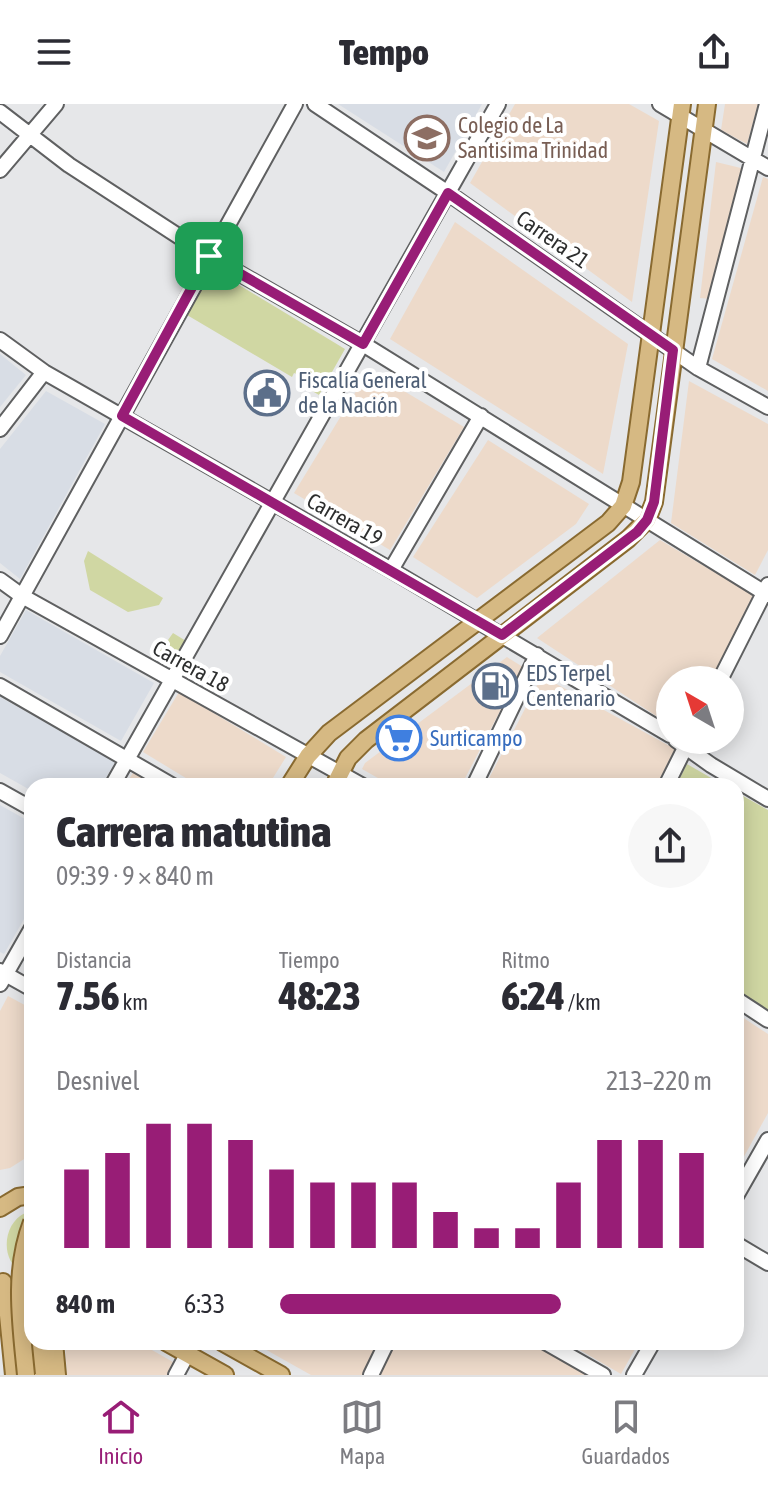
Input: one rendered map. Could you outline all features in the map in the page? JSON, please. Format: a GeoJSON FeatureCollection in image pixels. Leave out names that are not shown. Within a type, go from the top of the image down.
{"type":"FeatureCollection","features":[{"type":"Feature","properties":{"kind":"main road"},"geometry":{"type":"LineString","coordinates":[[337,778],[348,758],[366,740],[637,532],[647,520],[654,502],[707,104]]}},
{"type":"Feature","properties":{"kind":"main road"},"geometry":{"type":"LineString","coordinates":[[294,778],[308,756],[329,733],[608,523],[623,506],[631,482],[682,110]]}},
{"type":"Feature","properties":{"kind":"main road"},"geometry":{"type":"LineString","coordinates":[[0,1195],[24,1196]]}},
{"type":"Feature","properties":{"kind":"main road"},"geometry":{"type":"LineString","coordinates":[[0,1208],[24,1196]]}},
{"type":"Feature","properties":{"kind":"main road"},"geometry":{"type":"LineString","coordinates":[[24,1245],[20,1267],[24,1339]]}},
{"type":"Feature","properties":{"kind":"main road"},"geometry":{"type":"LineString","coordinates":[[1,1281],[24,1291]]}},
{"type":"Feature","properties":{"kind":"main road"},"geometry":{"type":"LineString","coordinates":[[1,1281],[14,1375]]}},
{"type":"Feature","properties":{"kind":"main road"},"geometry":{"type":"LineString","coordinates":[[25,1350],[26,1375]]}},
{"type":"Feature","properties":{"kind":"main road"},"geometry":{"type":"LineString","coordinates":[[41,1350],[43,1375]]}},
{"type":"Feature","properties":{"kind":"main road"},"geometry":{"type":"LineString","coordinates":[[55,1350],[57,1375]]}},
{"type":"Feature","properties":{"kind":"main road"},"geometry":{"type":"LineString","coordinates":[[184,1350],[225,1375]]}},
{"type":"Feature","properties":{"kind":"main road"},"geometry":{"type":"LineString","coordinates":[[236,1350],[281,1375]]}},
{"type":"Feature","properties":{"kind":"street"},"geometry":{"type":"LineString","coordinates":[[0,170],[56,104]]}},
{"type":"Feature","properties":{"kind":"street"},"geometry":{"type":"LineString","coordinates":[[0,636],[295,104]]}},
{"type":"Feature","properties":{"kind":"street","name":"Carrera 21"},"geometry":{"type":"LineString","coordinates":[[315,104],[698,368],[768,407]]}},
{"type":"Feature","properties":{"kind":"street"},"geometry":{"type":"LineString","coordinates":[[116,778],[498,104]]}},
{"type":"Feature","properties":{"kind":"street"},"geometry":{"type":"LineString","coordinates":[[660,104],[682,110],[703,130],[768,168]]}},
{"type":"Feature","properties":{"kind":"street"},"geometry":{"type":"LineString","coordinates":[[698,368],[767,104]]}},
{"type":"Feature","properties":{"kind":"street"},"geometry":{"type":"LineString","coordinates":[[0,112],[29,136],[209,256],[363,344],[623,506],[767,591],[727,666]]}},
{"type":"Feature","properties":{"kind":"street","name":"Carrera 19"},"geometry":{"type":"LineString","coordinates":[[0,340],[44,372],[391,570],[656,727]]}},
{"type":"Feature","properties":{"kind":"street"},"geometry":{"type":"LineString","coordinates":[[0,429],[44,372]]}},
{"type":"Feature","properties":{"kind":"street"},"geometry":{"type":"LineString","coordinates":[[391,570],[481,416]]}},
{"type":"Feature","properties":{"kind":"street","name":"Carrera 18"},"geometry":{"type":"LineString","coordinates":[[0,580],[22,596],[308,756],[335,778]]}},
{"type":"Feature","properties":{"kind":"street"},"geometry":{"type":"LineString","coordinates":[[478,778],[537,655]]}},
{"type":"Feature","properties":{"kind":"street"},"geometry":{"type":"LineString","coordinates":[[0,686],[159,778]]}},
{"type":"Feature","properties":{"kind":"street"},"geometry":{"type":"LineString","coordinates":[[669,778],[679,754]]}},
{"type":"Feature","properties":{"kind":"street"},"geometry":{"type":"LineString","coordinates":[[698,754],[733,778]]}},
{"type":"Feature","properties":{"kind":"street"},"geometry":{"type":"LineString","coordinates":[[744,785],[768,799]]}},
{"type":"Feature","properties":{"kind":"street"},"geometry":{"type":"LineString","coordinates":[[0,791],[24,804]]}},
{"type":"Feature","properties":{"kind":"street"},"geometry":{"type":"LineString","coordinates":[[24,941],[2,976],[24,986]]}},
{"type":"Feature","properties":{"kind":"street"},"geometry":{"type":"LineString","coordinates":[[744,1004],[768,1020]]}},
{"type":"Feature","properties":{"kind":"street"},"geometry":{"type":"LineString","coordinates":[[744,1182],[768,1140]]}},
{"type":"Feature","properties":{"kind":"street"},"geometry":{"type":"LineString","coordinates":[[744,1249],[768,1263]]}},
{"type":"Feature","properties":{"kind":"street"},"geometry":{"type":"LineString","coordinates":[[371,1375],[383,1350]]}},
{"type":"Feature","properties":{"kind":"street"},"geometry":{"type":"LineString","coordinates":[[559,1350],[603,1375]]}},
{"type":"Feature","properties":{"kind":"street"},"geometry":{"type":"LineString","coordinates":[[634,1375],[648,1350]]}},
{"type":"Feature","properties":{"kind":"street"},"geometry":{"type":"LineString","coordinates":[[176,1375],[189,1352]]}},
{"type":"Feature","properties":{"kind":"shaded area","name":"Colegio de La Santisima Trinidad"},"geometry":{"type":"Polygon","coordinates":[[[338,104],[482,104],[444,172],[338,104]]]}},
{"type":"Feature","properties":{"kind":"shaded area"},"geometry":{"type":"Polygon","coordinates":[[[515,104],[629,104],[659,121],[632,302],[470,183],[515,104]]]}},
{"type":"Feature","properties":{"kind":"shaded area"},"geometry":{"type":"Polygon","coordinates":[[[725,104],[758,104],[747,144],[721,130],[725,104]]]}},
{"type":"Feature","properties":{"kind":"shaded area"},"geometry":{"type":"Polygon","coordinates":[[[716,162],[745,169],[711,299],[700,298],[716,162]]]}},
{"type":"Feature","properties":{"kind":"shaded area"},"geometry":{"type":"Polygon","coordinates":[[[763,177],[768,179],[768,391],[712,359],[763,177]]]}},
{"type":"Feature","properties":{"kind":"shaded area"},"geometry":{"type":"Polygon","coordinates":[[[455,222],[628,344],[603,474],[390,339],[455,222]]]}},
{"type":"Feature","properties":{"kind":"shaded area"},"geometry":{"type":"Polygon","coordinates":[[[0,354],[26,375],[0,407],[0,354]]]}},
{"type":"Feature","properties":{"kind":"shaded area"},"geometry":{"type":"Polygon","coordinates":[[[369,370],[464,427],[390,550],[294,493],[369,370]]]}},
{"type":"Feature","properties":{"kind":"shaded area"},"geometry":{"type":"Polygon","coordinates":[[[689,381],[768,424],[768,550],[755,575],[671,523],[689,381]]]}},
{"type":"Feature","properties":{"kind":"shaded area"},"geometry":{"type":"Polygon","coordinates":[[[46,391],[105,424],[20,579],[0,563],[0,449],[46,391]]]}},
{"type":"Feature","properties":{"kind":"shaded area"},"geometry":{"type":"Polygon","coordinates":[[[488,440],[589,504],[576,524],[477,598],[413,557],[488,440]]]}},
{"type":"Feature","properties":{"kind":"shaded area"},"geometry":{"type":"Polygon","coordinates":[[[660,540],[753,595],[718,666],[656,666],[656,716],[537,638],[660,540]]]}},
{"type":"Feature","properties":{"kind":"shaded area"},"geometry":{"type":"Polygon","coordinates":[[[26,610],[154,683],[121,741],[0,672],[0,656],[26,610]]]}},
{"type":"Feature","properties":{"kind":"shaded area"},"geometry":{"type":"Polygon","coordinates":[[[507,657],[523,667],[465,778],[378,778],[362,769],[365,763],[507,657]]]}},
{"type":"Feature","properties":{"kind":"shaded area"},"geometry":{"type":"Polygon","coordinates":[[[542,676],[656,739],[656,754],[672,754],[660,778],[489,778],[542,676]]]}},
{"type":"Feature","properties":{"kind":"shaded area"},"geometry":{"type":"Polygon","coordinates":[[[179,692],[286,757],[273,778],[186,778],[143,752],[179,692]]]}},
{"type":"Feature","properties":{"kind":"shaded area"},"geometry":{"type":"Polygon","coordinates":[[[0,697],[115,762],[106,778],[24,778],[24,786],[0,773],[0,697]]]}},
{"type":"Feature","properties":{"kind":"shaded area"},"geometry":{"type":"Polygon","coordinates":[[[134,771],[146,778],[130,778],[134,771]]]}},
{"type":"Feature","properties":{"kind":"shaded area"},"geometry":{"type":"Polygon","coordinates":[[[0,805],[24,818],[24,919],[4,954],[0,952],[0,805]]]}},
{"type":"Feature","properties":{"kind":"shaded area"},"geometry":{"type":"Polygon","coordinates":[[[8,996],[24,1005],[24,1159],[0,1170],[0,1011],[8,996]]]}},
{"type":"Feature","properties":{"kind":"shaded area"},"geometry":{"type":"Polygon","coordinates":[[[744,1018],[768,1034],[768,1113],[744,1156],[744,1018]]]}},
{"type":"Feature","properties":{"kind":"shaded area"},"geometry":{"type":"Polygon","coordinates":[[[65,1350],[152,1350],[173,1362],[167,1375],[67,1375],[65,1350]]]}},
{"type":"Feature","properties":{"kind":"shaded area"},"geometry":{"type":"Polygon","coordinates":[[[266,1350],[375,1350],[362,1375],[311,1375],[266,1350]]]}},
{"type":"Feature","properties":{"kind":"shaded area"},"geometry":{"type":"Polygon","coordinates":[[[390,1350],[547,1350],[591,1375],[377,1375],[390,1350]]]}},
{"type":"Feature","properties":{"kind":"shaded area"},"geometry":{"type":"Polygon","coordinates":[[[580,1350],[634,1350],[621,1374],[580,1350]]]}},
{"type":"Feature","properties":{"kind":"green space"},"geometry":{"type":"Polygon","coordinates":[[[211,268],[345,349],[319,395],[307,388],[306,378],[294,373],[292,377],[187,315],[211,268]]]}},
{"type":"Feature","properties":{"kind":"green space"},"geometry":{"type":"Polygon","coordinates":[[[88,551],[163,598],[159,605],[128,612],[90,590],[84,561],[88,551]]]}},
{"type":"Feature","properties":{"kind":"green space"},"geometry":{"type":"Polygon","coordinates":[[[173,633],[186,641],[172,661],[158,654],[173,633]]]}},
{"type":"Feature","properties":{"kind":"green space"},"geometry":{"type":"Polygon","coordinates":[[[687,764],[711,778],[680,778],[687,764]]]}},
{"type":"Feature","properties":{"kind":"green space"},"geometry":{"type":"Polygon","coordinates":[[[744,796],[768,810],[768,1010],[744,995],[744,796]]]}},
{"type":"Feature","properties":{"kind":"green space"},"geometry":{"type":"Polygon","coordinates":[[[24,1214],[24,1273],[19,1271],[8,1255],[8,1236],[17,1219],[24,1214]]]}},
{"type":"Feature","properties":{"kind":"place","name":"Colegio de La Santisima Trinidad"},"geometry":{"type":"Point","coordinates":[427,138]}},
{"type":"Feature","properties":{"kind":"place","name":"Fiscalía General de la Nación"},"geometry":{"type":"Point","coordinates":[267,393]}},
{"type":"Feature","properties":{"kind":"place","name":"EDS Terpel Centenario"},"geometry":{"type":"Point","coordinates":[495,686]}},
{"type":"Feature","properties":{"kind":"place","name":"Surticampo"},"geometry":{"type":"Point","coordinates":[399,738]}},
{"type":"Feature","properties":{"kind":"route"},"geometry":{"type":"LineString","coordinates":[[448,193],[673,350],[654,502],[647,520],[637,532],[502,635],[122,416],[209,256],[363,344],[448,193]]}}]}
